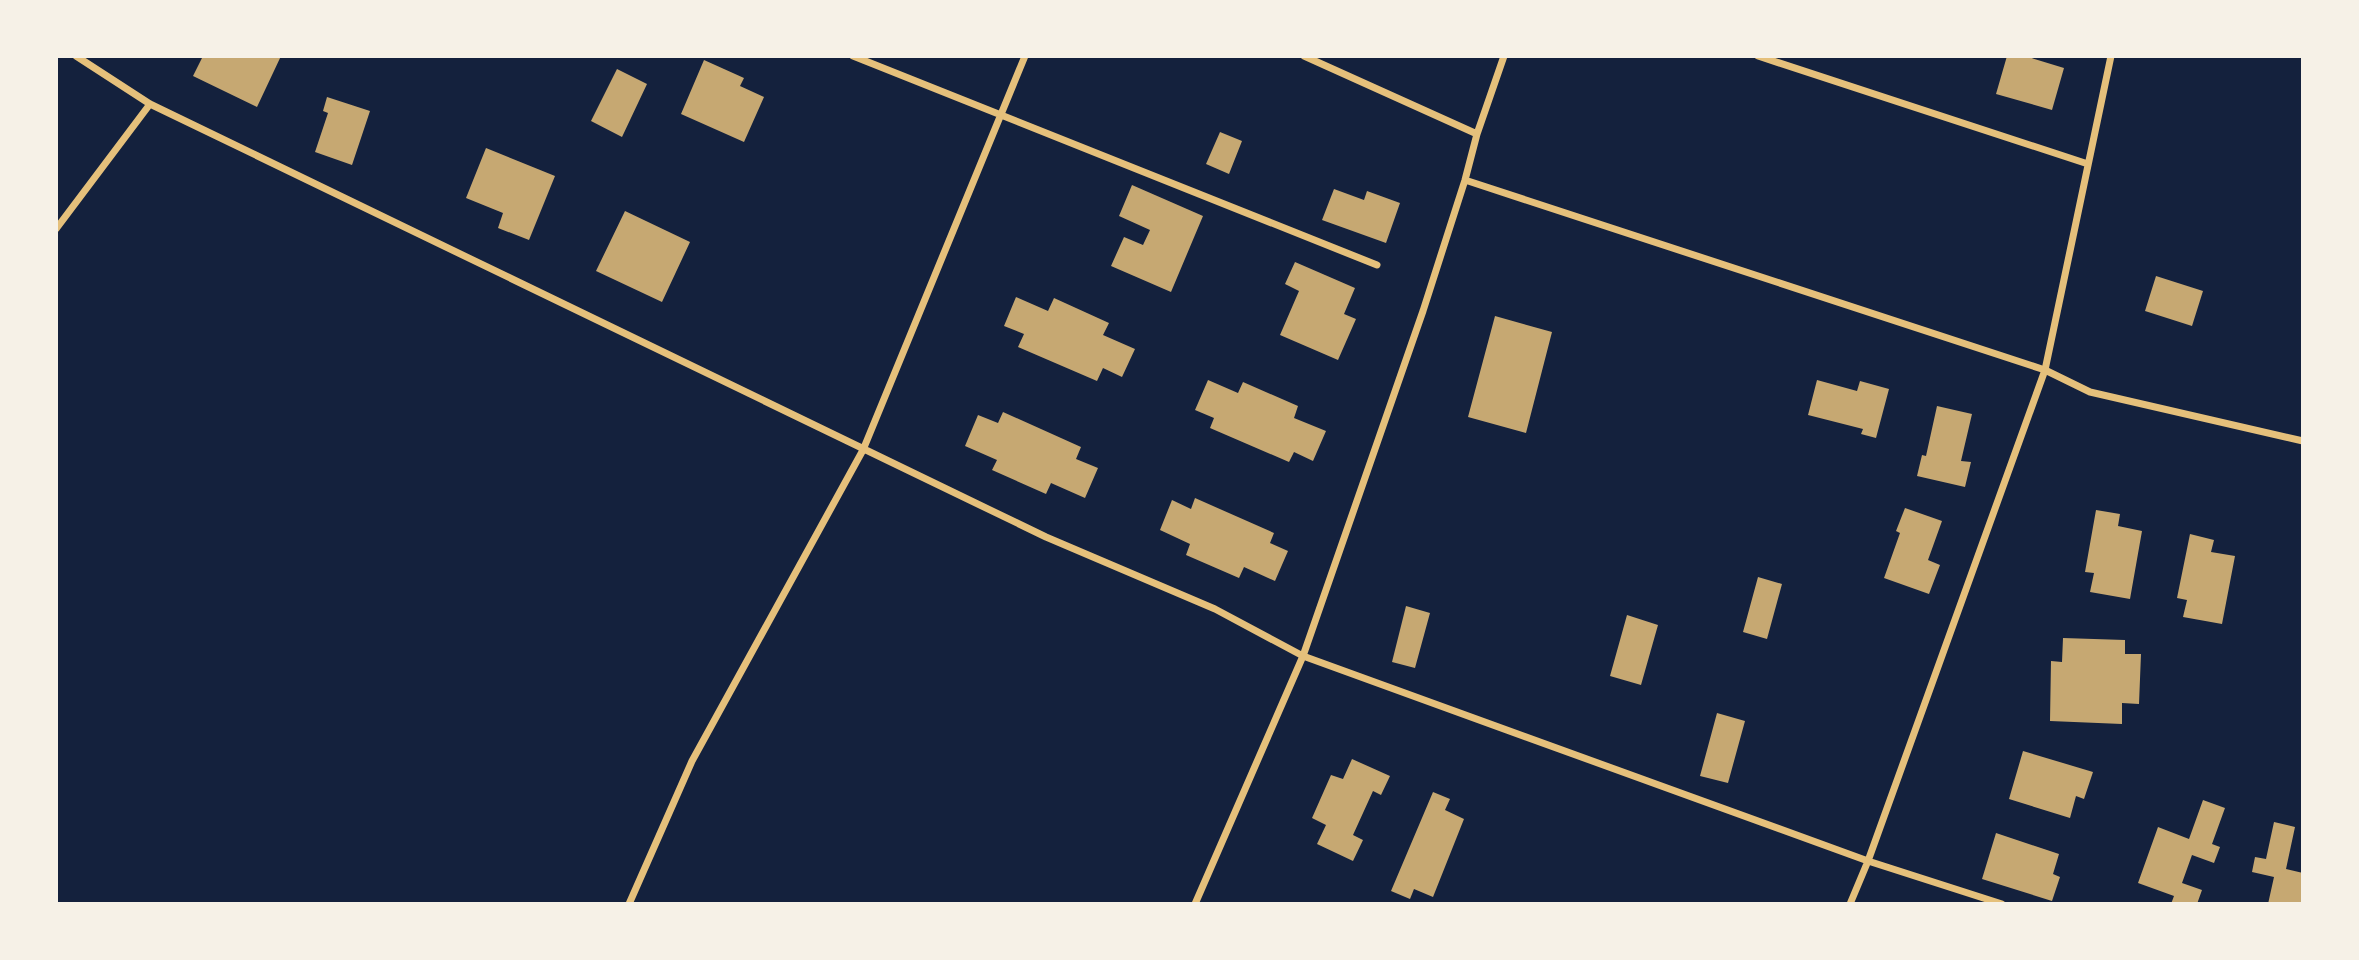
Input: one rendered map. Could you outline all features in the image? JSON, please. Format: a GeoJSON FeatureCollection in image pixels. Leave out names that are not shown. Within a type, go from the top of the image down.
{"type":"FeatureCollection","features":[{"type":"Feature","properties":{"kind":"street"},"geometry":{"type":"LineString","coordinates":[[76,56],[149,104],[1046,537],[1215,609],[1303,656],[1868,861],[2002,904]]}},
{"type":"Feature","properties":{"kind":"street"},"geometry":{"type":"LineString","coordinates":[[853,56],[1377,265]]}},
{"type":"Feature","properties":{"kind":"street"},"geometry":{"type":"LineString","coordinates":[[629,904],[692,761],[863,450],[1025,56]]}},
{"type":"Feature","properties":{"kind":"street"},"geometry":{"type":"LineString","coordinates":[[1304,56],[1477,134]]}},
{"type":"Feature","properties":{"kind":"street"},"geometry":{"type":"LineString","coordinates":[[1195,904],[1303,656],[1423,311],[1477,134],[1504,56]]}},
{"type":"Feature","properties":{"kind":"street"},"geometry":{"type":"LineString","coordinates":[[1758,56],[2088,164]]}},
{"type":"Feature","properties":{"kind":"street"},"geometry":{"type":"LineString","coordinates":[[1850,904],[1868,861],[2045,370],[2111,56]]}},
{"type":"Feature","properties":{"kind":"street"},"geometry":{"type":"LineString","coordinates":[[56,229],[149,104]]}},
{"type":"Feature","properties":{"kind":"street"},"geometry":{"type":"LineString","coordinates":[[1465,180],[2045,370],[2090,392],[2303,441]]}},
{"type":"Feature","properties":{"kind":"building"},"geometry":{"type":"Polygon","coordinates":[[[203,56],[281,56],[257,107],[193,76],[203,56]]]}},
{"type":"Feature","properties":{"kind":"building"},"geometry":{"type":"Polygon","coordinates":[[[2007,56],[2025,56],[2064,68],[2052,110],[1996,94],[2007,56]]]}},
{"type":"Feature","properties":{"kind":"building"},"geometry":{"type":"Polygon","coordinates":[[[704,60],[744,78],[740,86],[764,97],[744,142],[681,114],[704,60]]]}},
{"type":"Feature","properties":{"kind":"building"},"geometry":{"type":"Polygon","coordinates":[[[617,69],[647,84],[622,137],[591,121],[617,69]]]}},
{"type":"Feature","properties":{"kind":"building"},"geometry":{"type":"Polygon","coordinates":[[[327,97],[370,111],[352,165],[315,152],[328,113],[323,111],[327,97]]]}},
{"type":"Feature","properties":{"kind":"building"},"geometry":{"type":"Polygon","coordinates":[[[1220,132],[1242,141],[1229,174],[1206,164],[1220,132]]]}},
{"type":"Feature","properties":{"kind":"building"},"geometry":{"type":"Polygon","coordinates":[[[486,148],[555,176],[529,240],[498,228],[503,213],[466,198],[486,148]]]}},
{"type":"Feature","properties":{"kind":"building"},"geometry":{"type":"Polygon","coordinates":[[[1132,185],[1203,216],[1171,292],[1111,266],[1124,237],[1143,245],[1150,230],[1119,216],[1132,185]]]}},
{"type":"Feature","properties":{"kind":"building"},"geometry":{"type":"Polygon","coordinates":[[[1334,189],[1364,200],[1367,191],[1400,203],[1386,243],[1322,220],[1334,189]]]}},
{"type":"Feature","properties":{"kind":"building"},"geometry":{"type":"Polygon","coordinates":[[[625,211],[690,242],[662,302],[596,271],[625,211]]]}},
{"type":"Feature","properties":{"kind":"building"},"geometry":{"type":"Polygon","coordinates":[[[1295,262],[1355,288],[1344,314],[1356,319],[1338,360],[1280,335],[1299,291],[1285,284],[1295,262]]]}},
{"type":"Feature","properties":{"kind":"building"},"geometry":{"type":"Polygon","coordinates":[[[2156,276],[2203,291],[2192,326],[2145,311],[2156,276]]]}},
{"type":"Feature","properties":{"kind":"building"},"geometry":{"type":"Polygon","coordinates":[[[1016,297],[1048,311],[1054,298],[1109,323],[1103,335],[1135,349],[1122,377],[1103,368],[1097,381],[1018,347],[1024,334],[1004,326],[1016,297]]]}},
{"type":"Feature","properties":{"kind":"building"},"geometry":{"type":"Polygon","coordinates":[[[1495,316],[1552,332],[1526,433],[1468,417],[1495,316]]]}},
{"type":"Feature","properties":{"kind":"building"},"geometry":{"type":"Polygon","coordinates":[[[1208,380],[1238,393],[1243,382],[1298,406],[1294,418],[1326,431],[1313,461],[1294,452],[1289,462],[1210,428],[1214,418],[1195,410],[1208,380]]]}},
{"type":"Feature","properties":{"kind":"building"},"geometry":{"type":"Polygon","coordinates":[[[1817,380],[1857,391],[1860,381],[1889,389],[1876,438],[1861,434],[1863,429],[1808,415],[1817,380]]]}},
{"type":"Feature","properties":{"kind":"building"},"geometry":{"type":"Polygon","coordinates":[[[1937,406],[1972,414],[1961,461],[1971,462],[1965,487],[1917,476],[1922,455],[1926,456],[1937,406]]]}},
{"type":"Feature","properties":{"kind":"building"},"geometry":{"type":"Polygon","coordinates":[[[1003,412],[1081,447],[1076,459],[1098,468],[1085,498],[1051,483],[1046,494],[992,470],[997,460],[965,446],[978,415],[998,423],[1003,412]]]}},
{"type":"Feature","properties":{"kind":"building"},"geometry":{"type":"Polygon","coordinates":[[[1195,498],[1274,533],[1270,543],[1288,551],[1275,581],[1244,567],[1239,578],[1186,555],[1190,544],[1160,530],[1172,500],[1191,509],[1195,498]]]}},
{"type":"Feature","properties":{"kind":"building"},"geometry":{"type":"Polygon","coordinates":[[[1905,508],[1942,521],[1928,560],[1940,565],[1929,594],[1884,578],[1900,533],[1896,531],[1905,508]]]}},
{"type":"Feature","properties":{"kind":"building"},"geometry":{"type":"Polygon","coordinates":[[[2096,510],[2120,514],[2118,526],[2142,531],[2130,599],[2090,592],[2094,573],[2085,572],[2096,510]]]}},
{"type":"Feature","properties":{"kind":"building"},"geometry":{"type":"Polygon","coordinates":[[[2190,534],[2214,540],[2211,552],[2235,556],[2222,624],[2183,617],[2187,600],[2177,598],[2190,534]]]}},
{"type":"Feature","properties":{"kind":"building"},"geometry":{"type":"Polygon","coordinates":[[[1758,577],[1782,584],[1767,639],[1743,632],[1758,577]]]}},
{"type":"Feature","properties":{"kind":"building"},"geometry":{"type":"Polygon","coordinates":[[[1406,606],[1430,613],[1415,668],[1392,662],[1406,606]]]}},
{"type":"Feature","properties":{"kind":"building"},"geometry":{"type":"Polygon","coordinates":[[[1627,615],[1658,625],[1641,685],[1610,676],[1627,615]]]}},
{"type":"Feature","properties":{"kind":"building"},"geometry":{"type":"Polygon","coordinates":[[[2063,638],[2125,640],[2125,654],[2141,654],[2139,704],[2122,703],[2122,724],[2050,721],[2051,661],[2062,662],[2063,638]]]}},
{"type":"Feature","properties":{"kind":"building"},"geometry":{"type":"Polygon","coordinates":[[[1717,713],[1745,721],[1728,783],[1700,776],[1717,713]]]}},
{"type":"Feature","properties":{"kind":"building"},"geometry":{"type":"Polygon","coordinates":[[[2023,751],[2093,772],[2084,799],[2076,796],[2070,818],[2009,799],[2023,751]]]}},
{"type":"Feature","properties":{"kind":"building"},"geometry":{"type":"Polygon","coordinates":[[[1352,759],[1390,776],[1381,795],[1373,791],[1353,835],[1363,840],[1353,861],[1317,844],[1326,825],[1312,818],[1331,775],[1343,779],[1352,759]]]}},
{"type":"Feature","properties":{"kind":"building"},"geometry":{"type":"Polygon","coordinates":[[[1433,792],[1450,799],[1445,810],[1464,819],[1433,897],[1414,889],[1410,899],[1391,891],[1433,792]]]}},
{"type":"Feature","properties":{"kind":"building"},"geometry":{"type":"Polygon","coordinates":[[[2203,800],[2225,808],[2212,844],[2220,847],[2214,863],[2192,855],[2182,883],[2202,890],[2197,904],[2171,904],[2174,896],[2138,883],[2158,827],[2189,839],[2203,800]]]}},
{"type":"Feature","properties":{"kind":"building"},"geometry":{"type":"Polygon","coordinates":[[[2274,822],[2295,827],[2286,869],[2303,873],[2303,904],[2268,904],[2274,877],[2252,872],[2255,857],[2266,859],[2274,822]]]}},
{"type":"Feature","properties":{"kind":"building"},"geometry":{"type":"Polygon","coordinates":[[[1996,833],[2059,854],[2053,874],[2060,877],[2052,901],[1982,879],[1996,833]]]}}]}
